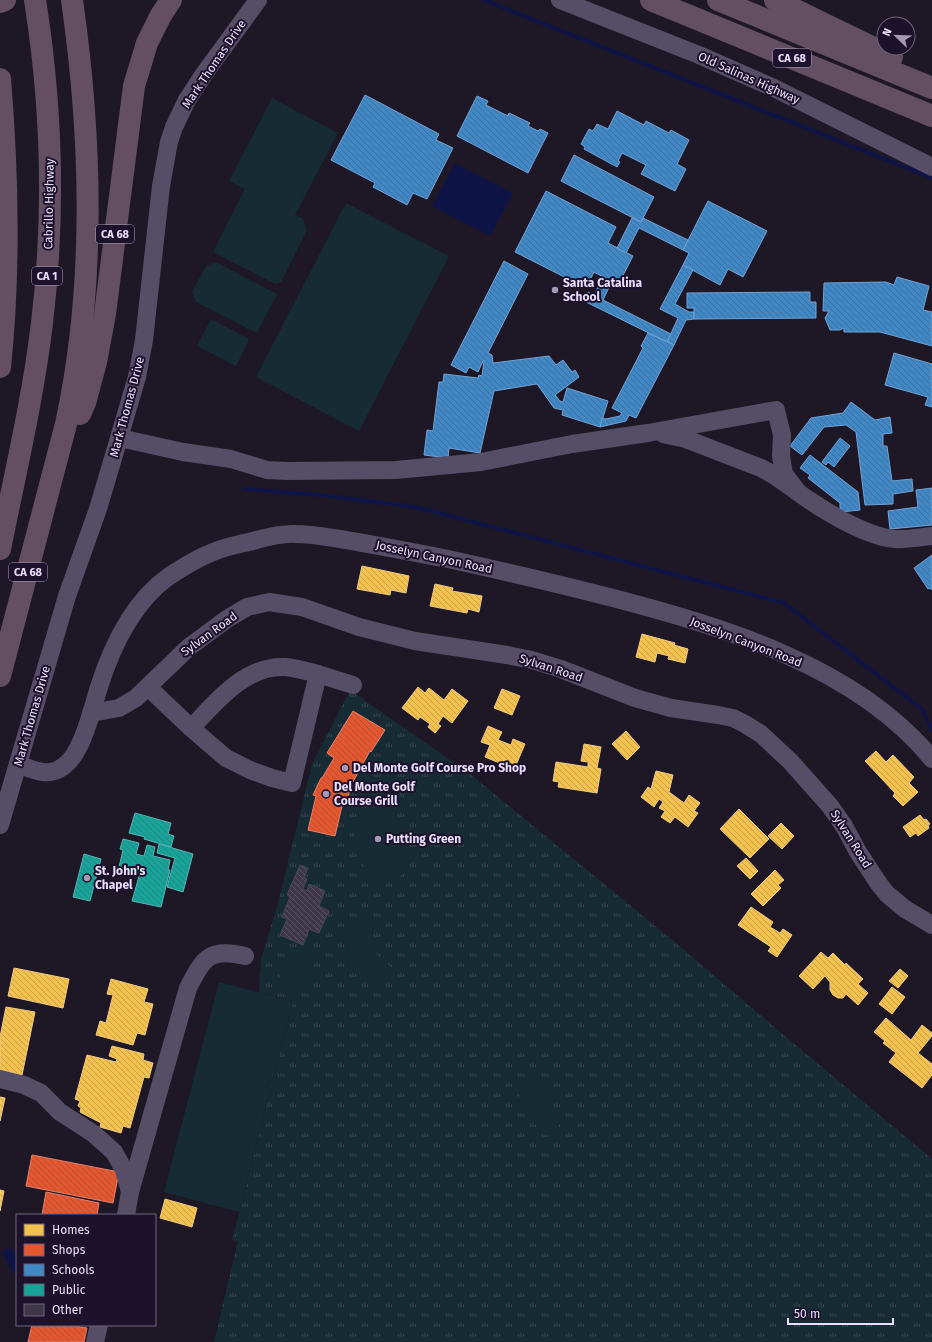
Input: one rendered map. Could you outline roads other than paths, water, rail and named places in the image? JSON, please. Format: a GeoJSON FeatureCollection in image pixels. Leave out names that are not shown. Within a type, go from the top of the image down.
{"type":"FeatureCollection","features":[{"type":"Feature","properties":{"kind":"highway"},"geometry":{"type":"LineString","coordinates":[[0,2],[5,0]]}},
{"type":"Feature","properties":{"kind":"highway","name":"Cabrillo Highway"},"geometry":{"type":"LineString","coordinates":[[0,549],[37,360],[48,259],[50,134],[45,76],[35,0]]}},
{"type":"Feature","properties":{"kind":"highway"},"geometry":{"type":"LineString","coordinates":[[55,468],[72,394],[82,325],[88,208],[85,116],[72,0]]}},
{"type":"Feature","properties":{"kind":"highway","name":"CA 68"},"geometry":{"type":"LineString","coordinates":[[0,676],[55,468],[85,403],[99,345],[107,299],[131,101],[138,70],[147,43],[171,0]]}},
{"type":"Feature","properties":{"kind":"highway","name":"CA 68"},"geometry":{"type":"LineString","coordinates":[[651,0],[932,116]]}},
{"type":"Feature","properties":{"kind":"highway","name":"CA 68"},"geometry":{"type":"LineString","coordinates":[[718,0],[932,88]]}},
{"type":"Feature","properties":{"kind":"highway"},"geometry":{"type":"LineString","coordinates":[[775,0],[932,77]]}},
{"type":"Feature","properties":{"kind":"highway"},"geometry":{"type":"LineString","coordinates":[[0,79],[6,167],[7,221],[6,290],[0,367]]}},
{"type":"Feature","properties":{"kind":"street","name":"Mark Thomas Drive"},"geometry":{"type":"LineString","coordinates":[[0,826],[67,596],[98,509],[132,395],[144,340],[161,186],[169,142],[174,127],[187,100],[208,68],[258,0]]}},
{"type":"Feature","properties":{"kind":"street","name":"Old Salinas Highway"},"geometry":{"type":"LineString","coordinates":[[560,0],[692,52],[774,88],[932,167]]}},
{"type":"Feature","properties":{"kind":"street"},"geometry":{"type":"LineString","coordinates":[[120,438],[183,452],[231,459],[267,470],[396,470],[481,462],[572,444],[648,433],[776,410],[782,435],[780,456],[784,474],[798,492]]}},
{"type":"Feature","properties":{"kind":"street"},"geometry":{"type":"LineString","coordinates":[[648,433],[686,439],[760,468],[771,473],[808,500],[841,519],[872,533],[887,538],[897,539],[932,536]]}},
{"type":"Feature","properties":{"kind":"street"},"geometry":{"type":"LineString","coordinates":[[760,468],[780,456]]}},
{"type":"Feature","properties":{"kind":"street","name":"Josselyn Canyon Road"},"geometry":{"type":"LineString","coordinates":[[18,764],[38,772],[52,773],[65,766],[76,752],[92,713],[107,662],[116,642],[144,599],[165,579],[188,564],[215,551],[268,537],[296,534],[376,545],[563,585],[655,609],[744,639],[813,668],[860,695],[901,726],[932,758]]}},
{"type":"Feature","properties":{"kind":"street","name":"Sylvan Road"},"geometry":{"type":"LineString","coordinates":[[92,713],[119,708],[136,698],[189,647],[227,619],[247,607],[268,602],[302,607],[359,627],[415,641],[532,660],[561,669],[635,698],[671,708],[733,718],[761,734],[790,761],[830,806],[844,826],[858,852],[887,894],[905,909],[932,925]]}},
{"type":"Feature","properties":{"kind":"street"},"geometry":{"type":"LineString","coordinates":[[191,728],[222,696],[239,682],[257,671],[284,667],[303,670],[353,685]]}},
{"type":"Feature","properties":{"kind":"street"},"geometry":{"type":"LineString","coordinates":[[148,687],[191,728],[226,758],[264,776],[292,783],[318,674]]}},
{"type":"Feature","properties":{"kind":"street"},"geometry":{"type":"LineString","coordinates":[[126,1214],[130,1192],[188,988],[200,964],[211,956],[224,952],[245,956]]}},
{"type":"Feature","properties":{"kind":"street"},"geometry":{"type":"LineString","coordinates":[[0,1079],[24,1085],[41,1093],[60,1112],[94,1134],[114,1152],[124,1170],[130,1192]]}},
{"type":"Feature","properties":{"kind":"street"},"geometry":{"type":"LineString","coordinates":[[95,1342],[99,1326]]}},
{"type":"Feature","properties":{"kind":"waterway"},"geometry":{"type":"LineString","coordinates":[[484,0],[932,178]]}},
{"type":"Feature","properties":{"kind":"waterway"},"geometry":{"type":"LineString","coordinates":[[244,489],[321,495],[416,507],[784,603],[923,710],[932,730]]}},
{"type":"Feature","properties":{"kind":"place","name":"Santa Catalina School"},"geometry":{"type":"Point","coordinates":[555,290]}},
{"type":"Feature","properties":{"kind":"place","name":"Del Monte Golf Course Pro Shop"},"geometry":{"type":"Point","coordinates":[345,768]}},
{"type":"Feature","properties":{"kind":"place","name":"Del Monte Golf Course Grill"},"geometry":{"type":"Point","coordinates":[326,794]}},
{"type":"Feature","properties":{"kind":"place","name":"Putting Green"},"geometry":{"type":"Point","coordinates":[378,839]}},
{"type":"Feature","properties":{"kind":"place","name":"St. John's Chapel"},"geometry":{"type":"Point","coordinates":[87,878]}}]}
